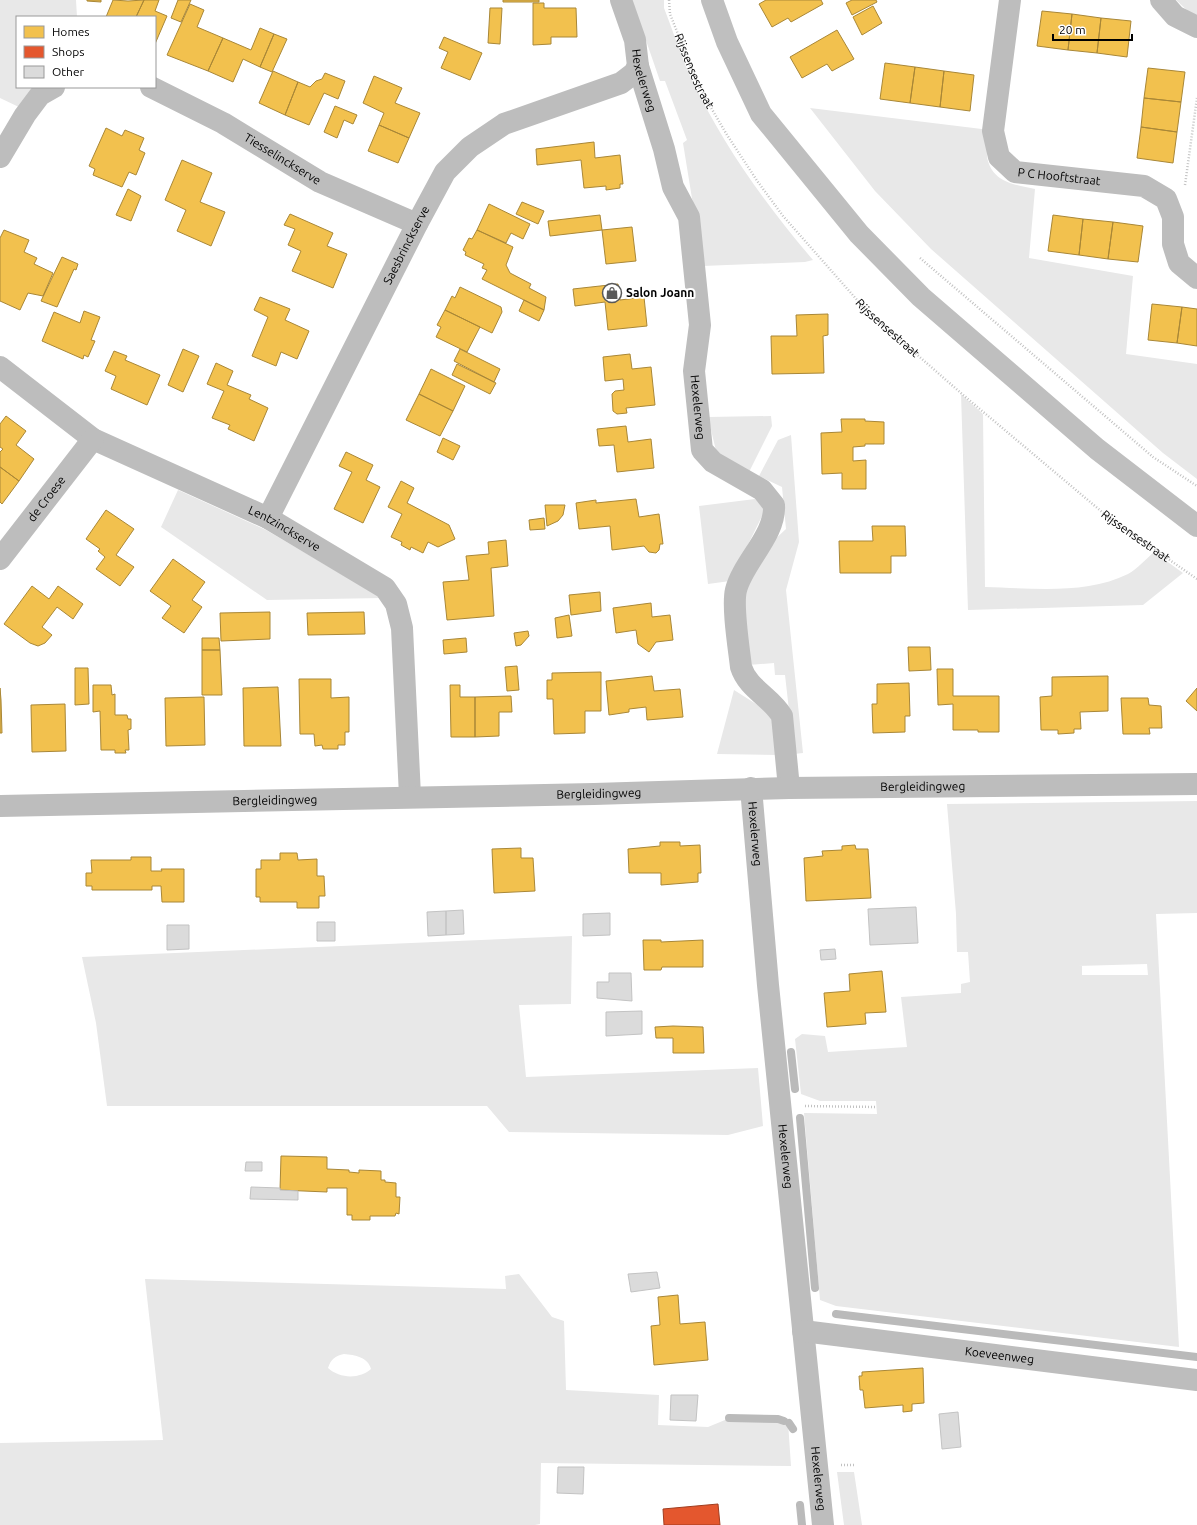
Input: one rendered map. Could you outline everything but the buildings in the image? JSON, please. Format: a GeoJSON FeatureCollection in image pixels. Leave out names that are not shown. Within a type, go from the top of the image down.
{"type":"FeatureCollection","features":[{"type":"Feature","properties":{"kind":"main road"},"geometry":{"type":"LineString","coordinates":[[712,0],[727,42],[761,114],[859,234],[926,302],[1097,449],[1197,526]]}},
{"type":"Feature","properties":{"kind":"street","name":"Hexelerweg"},"geometry":{"type":"LineString","coordinates":[[621,0],[636,45],[638,66],[664,149],[673,187],[689,216],[700,325],[694,371],[702,450],[713,462],[762,490],[774,505],[773,520],[737,586],[735,599],[743,675],[749,683],[776,706],[782,716],[789,788]]}},
{"type":"Feature","properties":{"kind":"street","name":"P C Hooftstraat"},"geometry":{"type":"LineString","coordinates":[[1010,0],[993,131],[999,157],[1015,172],[1144,186],[1166,199],[1173,217],[1173,244],[1179,263],[1197,278]]}},
{"type":"Feature","properties":{"kind":"street"},"geometry":{"type":"LineString","coordinates":[[1160,0],[1175,16],[1197,27]]}},
{"type":"Feature","properties":{"kind":"street","name":"Saesbrinckserve"},"geometry":{"type":"LineString","coordinates":[[268,518],[417,224],[445,172],[470,147],[504,124],[621,83],[634,73],[638,66]]}},
{"type":"Feature","properties":{"kind":"street"},"geometry":{"type":"LineString","coordinates":[[0,157],[25,115],[40,95],[52,88]]}},
{"type":"Feature","properties":{"kind":"street","name":"Tiesselinckserve"},"geometry":{"type":"LineString","coordinates":[[153,88],[223,122],[320,182],[417,224]]}},
{"type":"Feature","properties":{"kind":"street","name":"Lentzinckserve"},"geometry":{"type":"LineString","coordinates":[[0,367],[93,439],[268,518],[385,588],[396,604],[402,628],[410,796]]}},
{"type":"Feature","properties":{"kind":"street","name":"de Croese"},"geometry":{"type":"LineString","coordinates":[[0,559],[93,439]]}},
{"type":"Feature","properties":{"kind":"street","name":"Bergleidingweg"},"geometry":{"type":"LineString","coordinates":[[0,806],[410,796],[594,794],[751,788],[1197,784]]}},
{"type":"Feature","properties":{"kind":"street","name":"Hexelerweg"},"geometry":{"type":"LineString","coordinates":[[751,788],[767,980],[823,1525]]}},
{"type":"Feature","properties":{"kind":"street","name":"Koeveenweg"},"geometry":{"type":"LineString","coordinates":[[803,1331],[1197,1380]]}},
{"type":"Feature","properties":{"kind":"path","name":"Rijssensestraat"},"geometry":{"type":"LineString","coordinates":[[669,0],[670,14],[699,87],[727,135],[758,182],[783,216],[866,310],[962,394],[1108,516],[1197,579]]}},
{"type":"Feature","properties":{"kind":"path"},"geometry":{"type":"LineString","coordinates":[[1173,217],[1183,203],[1197,98]]}},
{"type":"Feature","properties":{"kind":"path"},"geometry":{"type":"LineString","coordinates":[[914,253],[1153,457],[1197,486]]}},
{"type":"Feature","properties":{"kind":"path"},"geometry":{"type":"LineString","coordinates":[[781,1106],[877,1107]]}},
{"type":"Feature","properties":{"kind":"shaded area"},"geometry":{"type":"Polygon","coordinates":[[[0,0],[76,0],[77,16],[16,16],[16,88],[43,88],[21,108],[0,98],[0,0]]]}},
{"type":"Feature","properties":{"kind":"shaded area"},"geometry":{"type":"Polygon","coordinates":[[[632,0],[664,0],[664,8],[680,52],[703,103],[746,173],[778,217],[813,260],[805,262],[703,266],[683,143],[687,140],[665,81],[660,81],[632,0]]]}},
{"type":"Feature","properties":{"kind":"shaded area"},"geometry":{"type":"Polygon","coordinates":[[[1176,0],[1197,0],[1197,16],[1190,13],[1176,0]]]}},
{"type":"Feature","properties":{"kind":"shaded area"},"geometry":{"type":"Polygon","coordinates":[[[810,108],[990,130],[987,157],[995,174],[1007,182],[1035,189],[1029,258],[1133,276],[1126,354],[1197,364],[1197,479],[1163,453],[931,249],[875,191],[810,108]]]}},
{"type":"Feature","properties":{"kind":"shaded area"},"geometry":{"type":"Polygon","coordinates":[[[961,394],[983,414],[985,587],[1058,589],[1094,585],[1112,581],[1128,574],[1154,552],[1183,573],[1143,605],[968,610],[961,394]]]}},
{"type":"Feature","properties":{"kind":"shaded area"},"geometry":{"type":"Polygon","coordinates":[[[771,416],[772,426],[749,472],[717,455],[708,417],[771,416]]]}},
{"type":"Feature","properties":{"kind":"shaded area"},"geometry":{"type":"Polygon","coordinates":[[[791,435],[799,542],[786,590],[803,753],[794,754],[785,675],[775,675],[774,663],[748,665],[741,598],[771,543],[786,529],[782,487],[759,476],[778,440],[791,435]]]}},
{"type":"Feature","properties":{"kind":"shaded area"},"geometry":{"type":"Polygon","coordinates":[[[178,490],[266,530],[382,598],[267,600],[161,527],[178,490]]]}},
{"type":"Feature","properties":{"kind":"shaded area"},"geometry":{"type":"Polygon","coordinates":[[[755,499],[765,510],[730,581],[708,584],[699,506],[755,499]]]}},
{"type":"Feature","properties":{"kind":"shaded area"},"geometry":{"type":"Polygon","coordinates":[[[734,690],[775,716],[778,755],[717,754],[734,690]]]}},
{"type":"Feature","properties":{"kind":"shaded area"},"geometry":{"type":"Polygon","coordinates":[[[1197,801],[1197,913],[1156,914],[1179,1347],[836,1306],[820,1300],[804,1113],[877,1114],[876,1101],[820,1101],[801,1094],[795,1039],[802,1034],[825,1036],[828,1052],[907,1047],[901,997],[961,993],[961,984],[970,982],[968,952],[957,952],[956,914],[947,804],[1197,801]],[[1147,964],[1077,966],[1082,966],[1082,975],[1148,975],[1147,964]]]}},
{"type":"Feature","properties":{"kind":"shaded area"},"geometry":{"type":"Polygon","coordinates":[[[572,936],[571,1004],[519,1005],[526,1077],[758,1068],[763,1126],[728,1135],[509,1132],[487,1106],[107,1106],[96,1023],[82,957],[572,936]]]}},
{"type":"Feature","properties":{"kind":"shaded area"},"geometry":{"type":"Polygon","coordinates":[[[519,1274],[552,1317],[564,1321],[566,1390],[659,1395],[658,1425],[708,1427],[725,1420],[788,1422],[791,1466],[541,1463],[540,1524],[535,1525],[0,1525],[0,1443],[163,1440],[145,1279],[506,1289],[505,1276],[519,1274]],[[344,1354],[332,1360],[328,1368],[333,1372],[344,1376],[361,1375],[371,1369],[364,1359],[357,1356],[344,1354]]]}},
{"type":"Feature","properties":{"kind":"shaded area"},"geometry":{"type":"Polygon","coordinates":[[[837,1472],[854,1472],[862,1525],[844,1525],[837,1472]]]}},
{"type":"Feature","properties":{"kind":"waterway"},"geometry":{"type":"LineString","coordinates":[[791,1052],[795,1089]]}},
{"type":"Feature","properties":{"kind":"waterway"},"geometry":{"type":"LineString","coordinates":[[800,1118],[815,1288]]}},
{"type":"Feature","properties":{"kind":"waterway"},"geometry":{"type":"LineString","coordinates":[[836,1314],[1197,1357]]}},
{"type":"Feature","properties":{"kind":"waterway"},"geometry":{"type":"LineString","coordinates":[[729,1418],[778,1419],[784,1421]]}},
{"type":"Feature","properties":{"kind":"waterway"},"geometry":{"type":"LineString","coordinates":[[789,1423],[793,1429]]}},
{"type":"Feature","properties":{"kind":"waterway"},"geometry":{"type":"LineString","coordinates":[[800,1505],[802,1525]]}},
{"type":"Feature","properties":{"kind":"place","name":"Salon Joann"},"geometry":{"type":"Point","coordinates":[612,293]}}]}
